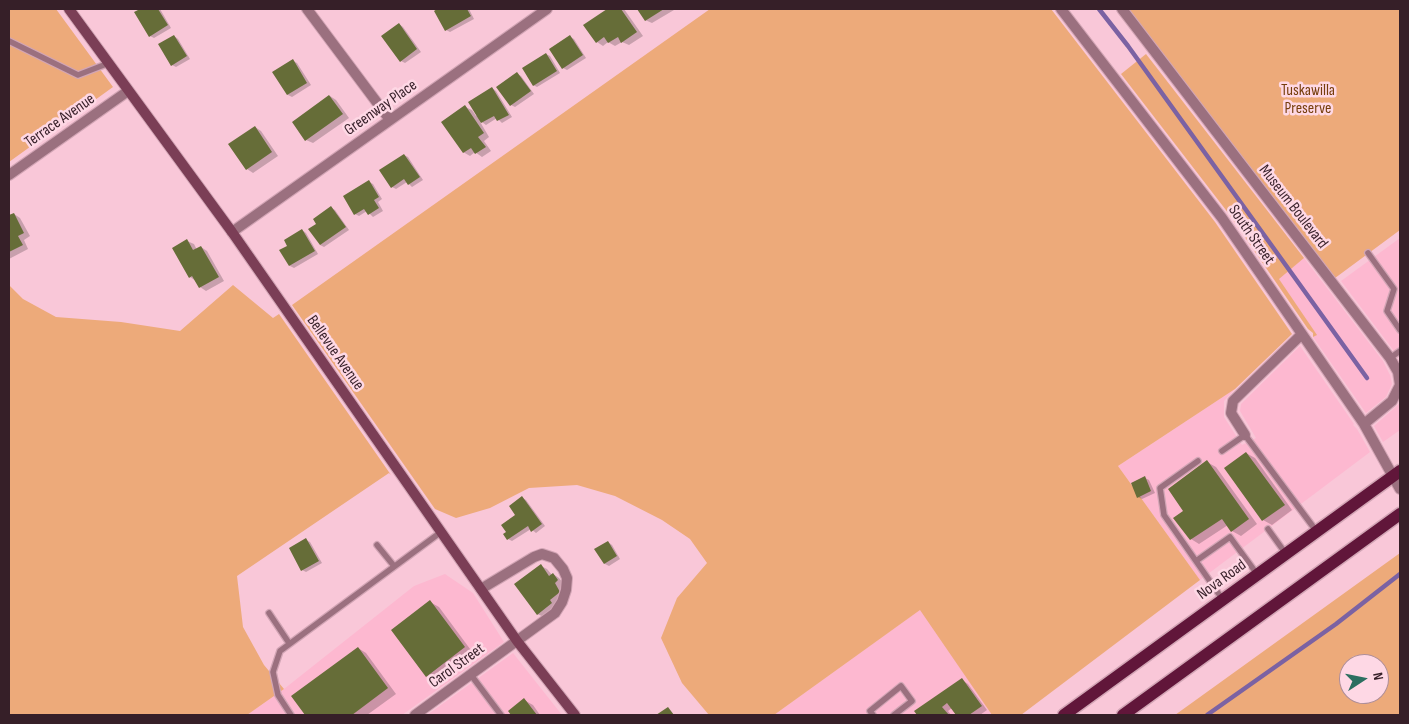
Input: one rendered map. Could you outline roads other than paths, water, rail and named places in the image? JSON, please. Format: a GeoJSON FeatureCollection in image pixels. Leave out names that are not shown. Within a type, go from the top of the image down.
{"type":"FeatureCollection","features":[{"type":"Feature","properties":{"kind":"main road","name":"Nova Road"},"geometry":{"type":"LineString","coordinates":[[1064,715],[1397,474]]}},
{"type":"Feature","properties":{"kind":"main road"},"geometry":{"type":"LineString","coordinates":[[1123,715],[1400,514]]}},
{"type":"Feature","properties":{"kind":"street","name":"Bellevue Avenue"},"geometry":{"type":"LineString","coordinates":[[69,9],[232,232],[517,641],[575,715]]}},
{"type":"Feature","properties":{"kind":"street"},"geometry":{"type":"LineString","coordinates":[[307,9],[390,120]]}},
{"type":"Feature","properties":{"kind":"street","name":"Greenway Place"},"geometry":{"type":"LineString","coordinates":[[232,232],[547,9]]}},
{"type":"Feature","properties":{"kind":"street","name":"South Street"},"geometry":{"type":"LineString","coordinates":[[1061,9],[1222,218],[1397,474],[1400,489]]}},
{"type":"Feature","properties":{"kind":"street","name":"Museum Boulevard"},"geometry":{"type":"LineString","coordinates":[[1122,9],[1390,358],[1398,372],[1400,385],[1392,401],[1364,424]]}},
{"type":"Feature","properties":{"kind":"street","name":"Terrace Avenue"},"geometry":{"type":"LineString","coordinates":[[9,175],[128,91]]}},
{"type":"Feature","properties":{"kind":"street"},"geometry":{"type":"LineString","coordinates":[[1245,435],[1231,413],[1233,401],[1302,334]]}},
{"type":"Feature","properties":{"kind":"street","name":"Carol Street"},"geometry":{"type":"LineString","coordinates":[[419,714],[555,613],[562,602],[566,578],[563,569],[554,558],[542,554],[481,589]]}},
{"type":"Feature","properties":{"kind":"lane"},"geometry":{"type":"LineString","coordinates":[[9,41],[78,75],[110,63]]}},
{"type":"Feature","properties":{"kind":"lane"},"geometry":{"type":"LineString","coordinates":[[1368,253],[1394,289],[1387,311],[1400,330]]}},
{"type":"Feature","properties":{"kind":"lane"},"geometry":{"type":"LineString","coordinates":[[1390,358],[1400,351]]}},
{"type":"Feature","properties":{"kind":"lane"},"geometry":{"type":"LineString","coordinates":[[1222,451],[1245,435],[1317,532]]}},
{"type":"Feature","properties":{"kind":"lane"},"geometry":{"type":"LineString","coordinates":[[1198,461],[1160,488],[1164,514],[1223,600]]}},
{"type":"Feature","properties":{"kind":"lane"},"geometry":{"type":"LineString","coordinates":[[1268,529],[1287,554]]}},
{"type":"Feature","properties":{"kind":"lane"},"geometry":{"type":"LineString","coordinates":[[291,715],[278,695],[273,672],[280,651],[441,532]]}},
{"type":"Feature","properties":{"kind":"lane"},"geometry":{"type":"LineString","coordinates":[[1196,562],[1230,537],[1257,575]]}},
{"type":"Feature","properties":{"kind":"lane"},"geometry":{"type":"LineString","coordinates":[[377,545],[394,566]]}},
{"type":"Feature","properties":{"kind":"lane"},"geometry":{"type":"LineString","coordinates":[[269,613],[289,643]]}},
{"type":"Feature","properties":{"kind":"lane"},"geometry":{"type":"LineString","coordinates":[[471,675],[501,715]]}},
{"type":"Feature","properties":{"kind":"lane"},"geometry":{"type":"LineString","coordinates":[[873,715],[870,711],[901,686],[912,701],[894,715]]}},
{"type":"Feature","properties":{"kind":"waterway"},"geometry":{"type":"LineString","coordinates":[[1099,9],[1128,46],[1367,378]]}},
{"type":"Feature","properties":{"kind":"waterway"},"geometry":{"type":"LineString","coordinates":[[1207,715],[1336,624],[1400,574]]}},
{"type":"Feature","properties":{"kind":"park label","name":"Tuskawilla Preserve"},"geometry":{"type":"Point","coordinates":[1308,100]}}]}
